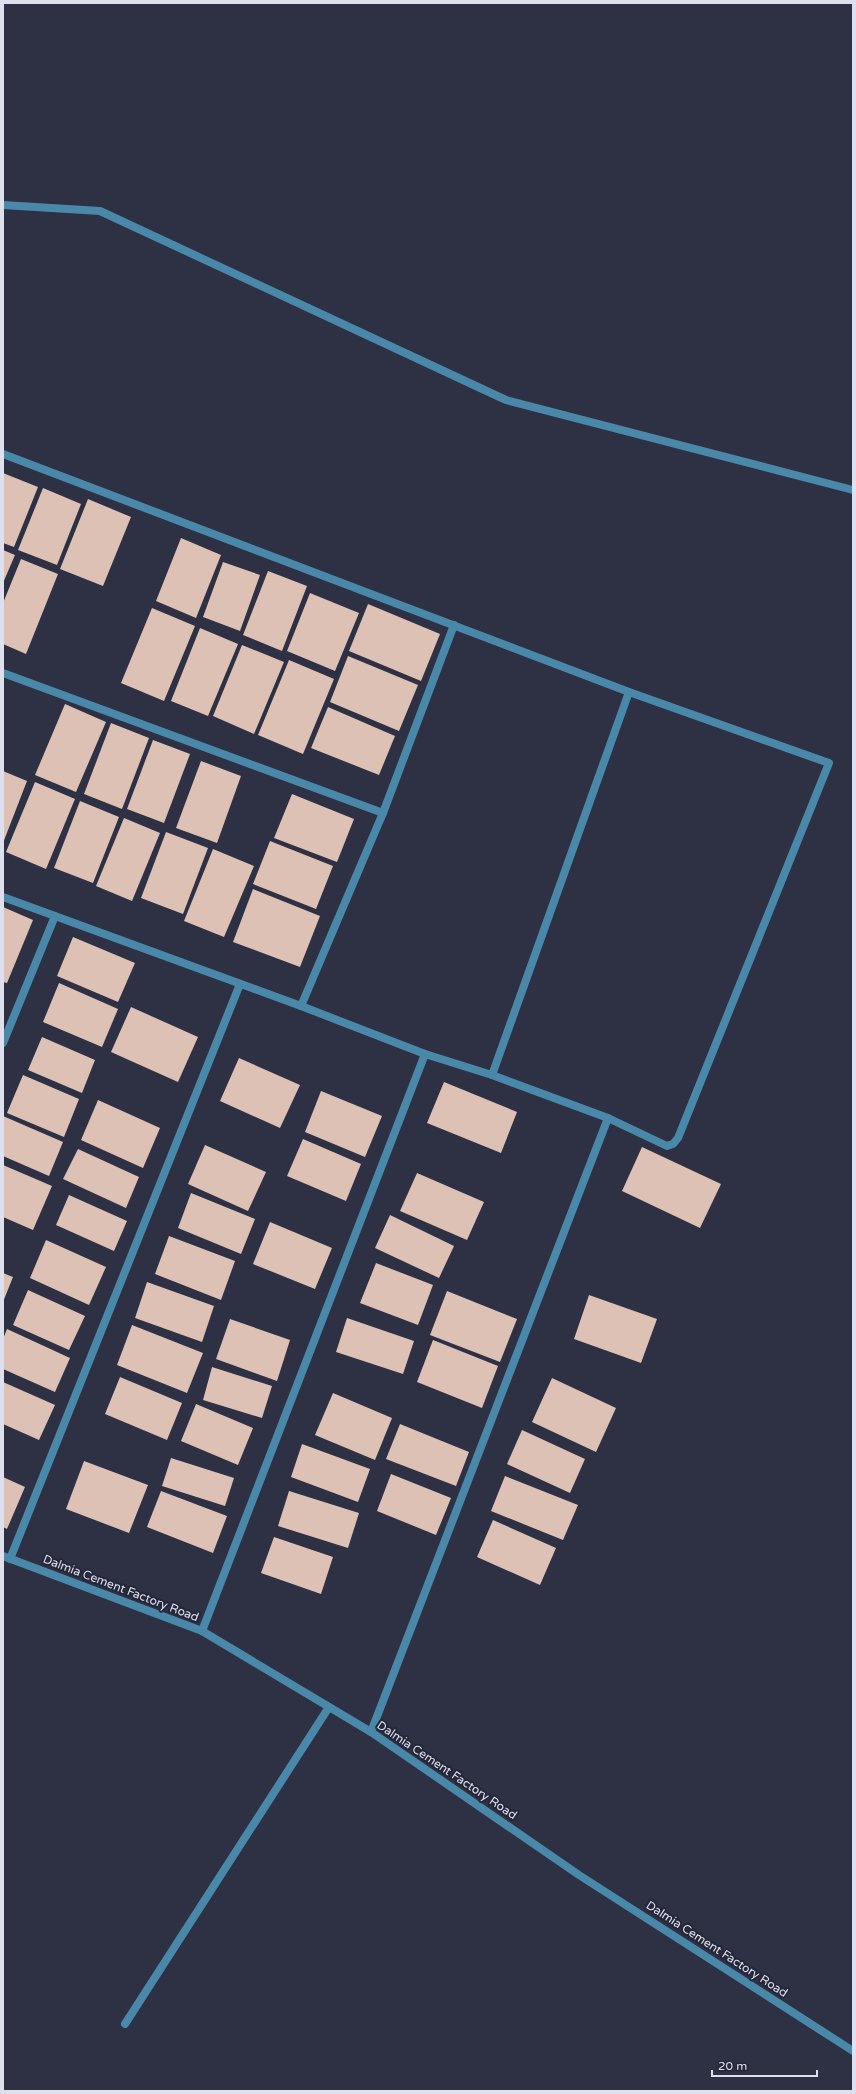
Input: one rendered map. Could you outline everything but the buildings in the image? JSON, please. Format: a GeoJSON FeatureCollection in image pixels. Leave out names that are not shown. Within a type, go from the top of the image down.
{"type":"FeatureCollection","features":[{"type":"Feature","properties":{"kind":"street"},"geometry":{"type":"LineString","coordinates":[[3,205],[100,211],[506,400],[853,490]]}},
{"type":"Feature","properties":{"kind":"street"},"geometry":{"type":"LineString","coordinates":[[3,454],[629,692],[829,763],[678,1138],[673,1144],[667,1146],[608,1118],[492,1075],[425,1054],[301,1006],[3,898]]}},
{"type":"Feature","properties":{"kind":"street"},"geometry":{"type":"LineString","coordinates":[[301,1006],[383,814],[454,625]]}},
{"type":"Feature","properties":{"kind":"street"},"geometry":{"type":"LineString","coordinates":[[3,673],[383,814]]}},
{"type":"Feature","properties":{"kind":"street"},"geometry":{"type":"LineString","coordinates":[[492,1075],[629,692]]}},
{"type":"Feature","properties":{"kind":"street"},"geometry":{"type":"LineString","coordinates":[[3,1043],[55,916]]}},
{"type":"Feature","properties":{"kind":"street"},"geometry":{"type":"LineString","coordinates":[[7,1558],[240,984]]}},
{"type":"Feature","properties":{"kind":"street"},"geometry":{"type":"LineString","coordinates":[[202,1631],[425,1054]]}},
{"type":"Feature","properties":{"kind":"street"},"geometry":{"type":"LineString","coordinates":[[371,1732],[608,1118]]}},
{"type":"Feature","properties":{"kind":"street","name":"Dalmia Cement Factory Road"},"geometry":{"type":"LineString","coordinates":[[7,1558],[202,1631],[371,1732],[579,1875],[853,2051]]}},
{"type":"Feature","properties":{"kind":"street"},"geometry":{"type":"LineString","coordinates":[[125,2024],[329,1707]]}}]}
